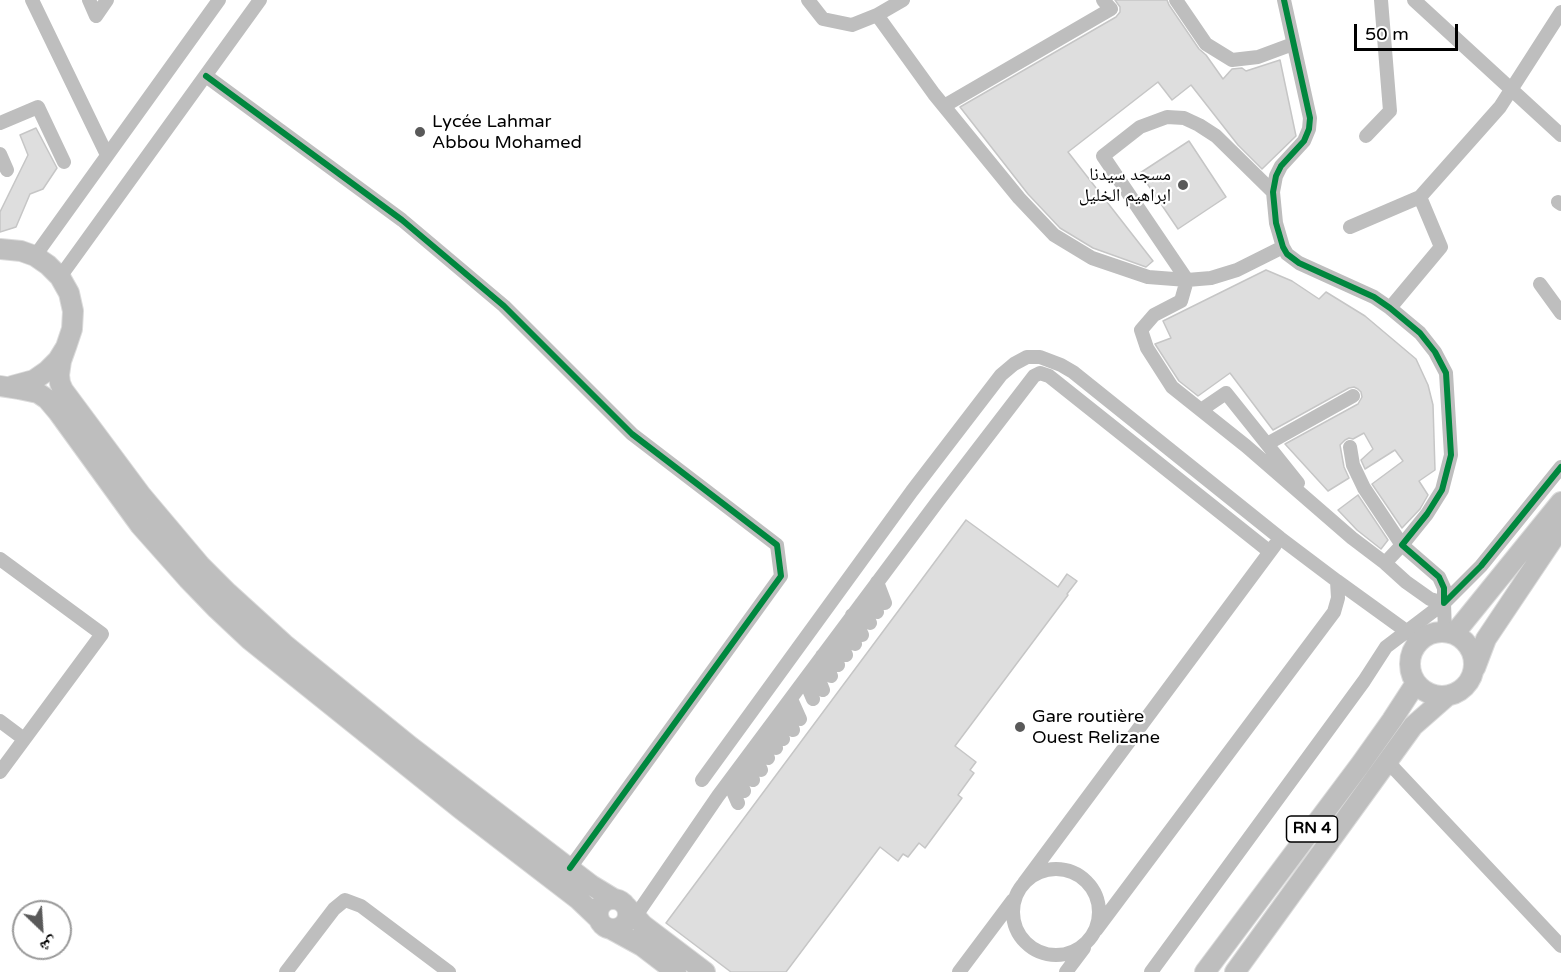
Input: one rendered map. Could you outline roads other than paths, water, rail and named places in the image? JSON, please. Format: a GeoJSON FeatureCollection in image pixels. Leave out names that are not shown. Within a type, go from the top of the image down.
{"type":"FeatureCollection","features":[{"type":"Feature","properties":{"kind":"highway"},"geometry":{"type":"LineString","coordinates":[[0,249],[21,251],[34,256],[60,276],[69,293],[73,311],[72,329],[60,368],[63,390],[141,495],[200,565],[284,644],[411,747],[625,907],[649,930],[705,972]]}},
{"type":"Feature","properties":{"kind":"highway"},"geometry":{"type":"LineString","coordinates":[[2,386],[19,385],[34,380],[58,360],[66,347]]}},
{"type":"Feature","properties":{"kind":"highway"},"geometry":{"type":"LineString","coordinates":[[2,386],[38,393],[53,405],[140,525],[202,594],[250,640],[462,810],[578,899],[605,924],[642,946],[676,972]]}},
{"type":"Feature","properties":{"kind":"highway"},"geometry":{"type":"LineString","coordinates":[[1449,633],[1561,502]]}},
{"type":"Feature","properties":{"kind":"highway"},"geometry":{"type":"LineString","coordinates":[[1475,668],[1471,647],[1463,639],[1449,633],[1413,635],[1414,648],[1410,666],[1411,675],[1416,683],[1429,694],[1446,697],[1456,694],[1472,679],[1486,639],[1561,527]]}},
{"type":"Feature","properties":{"kind":"highway","name":"RN 4"},"geometry":{"type":"LineString","coordinates":[[1205,972],[1360,765],[1416,683]]}},
{"type":"Feature","properties":{"kind":"highway","name":"RN 4"},"geometry":{"type":"LineString","coordinates":[[1235,972],[1413,726],[1446,697]]}},
{"type":"Feature","properties":{"kind":"highway"},"geometry":{"type":"LineString","coordinates":[[605,924],[620,927],[624,924],[628,915],[625,907]]}},
{"type":"Feature","properties":{"kind":"street"},"geometry":{"type":"LineString","coordinates":[[32,0],[107,155]]}},
{"type":"Feature","properties":{"kind":"street"},"geometry":{"type":"LineString","coordinates":[[89,0],[96,16],[107,0]]}},
{"type":"Feature","properties":{"kind":"street"},"geometry":{"type":"LineString","coordinates":[[34,256],[219,0]]}},
{"type":"Feature","properties":{"kind":"street"},"geometry":{"type":"LineString","coordinates":[[60,276],[260,0]]}},
{"type":"Feature","properties":{"kind":"street"},"geometry":{"type":"LineString","coordinates":[[808,0],[823,19],[852,25],[903,0]]}},
{"type":"Feature","properties":{"kind":"street"},"geometry":{"type":"LineString","coordinates":[[944,106],[1111,9],[1103,0]]}},
{"type":"Feature","properties":{"kind":"street"},"geometry":{"type":"LineString","coordinates":[[1176,0],[1206,44],[1232,60],[1258,57],[1293,44]]}},
{"type":"Feature","properties":{"kind":"street"},"geometry":{"type":"LineString","coordinates":[[1284,0],[1310,118],[1309,129],[1304,141],[1281,166],[1276,177],[1273,192],[1276,223],[1283,247],[1287,254],[1299,263],[1374,297],[1390,308],[1420,333],[1435,352],[1446,373],[1451,455],[1442,490],[1427,514],[1385,563]]}},
{"type":"Feature","properties":{"kind":"street"},"geometry":{"type":"LineString","coordinates":[[1366,136],[1390,111],[1381,0]]}},
{"type":"Feature","properties":{"kind":"street"},"geometry":{"type":"LineString","coordinates":[[1414,0],[1561,135]]}},
{"type":"Feature","properties":{"kind":"street"},"geometry":{"type":"LineString","coordinates":[[884,8],[944,106],[1019,198],[1054,235],[1092,258],[1148,277],[1187,280],[1211,278],[1237,270],[1283,247]]}},
{"type":"Feature","properties":{"kind":"street"},"geometry":{"type":"LineString","coordinates":[[1350,227],[1420,197],[1500,107],[1561,12]]}},
{"type":"Feature","properties":{"kind":"street"},"geometry":{"type":"LineString","coordinates":[[206,76],[402,220],[504,306],[632,434],[777,545],[781,576],[570,868]]}},
{"type":"Feature","properties":{"kind":"street"},"geometry":{"type":"LineString","coordinates":[[0,123],[38,107],[64,162]]}},
{"type":"Feature","properties":{"kind":"street"},"geometry":{"type":"LineString","coordinates":[[1187,280],[1103,156],[1140,127],[1167,117],[1184,118],[1216,136],[1273,192]]}},
{"type":"Feature","properties":{"kind":"street"},"geometry":{"type":"LineString","coordinates":[[0,154],[7,170]]}},
{"type":"Feature","properties":{"kind":"street"},"geometry":{"type":"LineString","coordinates":[[1390,308],[1441,248],[1420,197]]}},
{"type":"Feature","properties":{"kind":"street"},"geometry":{"type":"LineString","coordinates":[[1187,280],[1181,301],[1154,315],[1141,330],[1147,348],[1172,387],[1246,446],[1406,582],[1430,599],[1444,603]]}},
{"type":"Feature","properties":{"kind":"street"},"geometry":{"type":"LineString","coordinates":[[1540,284],[1561,313]]}},
{"type":"Feature","properties":{"kind":"street"},"geometry":{"type":"LineString","coordinates":[[702,780],[912,491],[987,392],[1001,375],[1014,364],[1028,357],[1040,357],[1073,372],[1280,538],[1372,608],[1413,635]]}},
{"type":"Feature","properties":{"kind":"street"},"geometry":{"type":"LineString","coordinates":[[625,907],[767,730],[1034,376],[1040,373],[1049,375],[1270,552]]}},
{"type":"Feature","properties":{"kind":"street"},"geometry":{"type":"LineString","coordinates":[[1201,410],[1226,393],[1320,510]]}},
{"type":"Feature","properties":{"kind":"street"},"geometry":{"type":"LineString","coordinates":[[1268,444],[1353,396]]}},
{"type":"Feature","properties":{"kind":"street"},"geometry":{"type":"LineString","coordinates":[[1350,447],[1353,465],[1364,488],[1402,545],[1439,577],[1444,588],[1449,633]]}},
{"type":"Feature","properties":{"kind":"street"},"geometry":{"type":"LineString","coordinates":[[1151,972],[1364,681],[1386,647],[1413,635],[1480,566],[1561,467]]}},
{"type":"Feature","properties":{"kind":"street"},"geometry":{"type":"LineString","coordinates":[[959,972],[1280,538]]}},
{"type":"Feature","properties":{"kind":"street"},"geometry":{"type":"LineString","coordinates":[[0,559],[102,634],[0,772]]}},
{"type":"Feature","properties":{"kind":"street"},"geometry":{"type":"LineString","coordinates":[[1066,972],[1334,612],[1338,598],[1337,581]]}},
{"type":"Feature","properties":{"kind":"street"},"geometry":{"type":"LineString","coordinates":[[858,639],[877,582]]}},
{"type":"Feature","properties":{"kind":"street"},"geometry":{"type":"LineString","coordinates":[[858,639],[865,599]]}},
{"type":"Feature","properties":{"kind":"street"},"geometry":{"type":"LineString","coordinates":[[834,641],[858,639]]}},
{"type":"Feature","properties":{"kind":"street"},"geometry":{"type":"LineString","coordinates":[[834,641],[858,639]]}},
{"type":"Feature","properties":{"kind":"street"},"geometry":{"type":"LineString","coordinates":[[780,744],[834,641]]}},
{"type":"Feature","properties":{"kind":"street"},"geometry":{"type":"LineString","coordinates":[[0,721],[24,739]]}},
{"type":"Feature","properties":{"kind":"street"},"geometry":{"type":"LineString","coordinates":[[767,730],[780,744]]}},
{"type":"Feature","properties":{"kind":"street"},"geometry":{"type":"LineString","coordinates":[[767,730],[780,744]]}},
{"type":"Feature","properties":{"kind":"street"},"geometry":{"type":"LineString","coordinates":[[767,730],[780,744]]}},
{"type":"Feature","properties":{"kind":"street"},"geometry":{"type":"LineString","coordinates":[[767,730],[780,744]]}},
{"type":"Feature","properties":{"kind":"street"},"geometry":{"type":"LineString","coordinates":[[767,730],[780,744]]}},
{"type":"Feature","properties":{"kind":"street"},"geometry":{"type":"LineString","coordinates":[[1387,761],[1561,946]]}},
{"type":"Feature","properties":{"kind":"street"},"geometry":{"type":"LineString","coordinates":[[1016,896],[1012,910],[1014,925],[1022,939],[1032,949],[1047,955],[1062,955],[1076,951],[1092,936],[1100,915],[1098,900],[1092,886],[1080,875],[1066,869],[1051,869],[1037,873],[1024,883]]}},
{"type":"Feature","properties":{"kind":"street"},"geometry":{"type":"LineString","coordinates":[[286,972],[334,909],[345,900],[361,906],[449,972]]}},
{"type":"Feature","properties":{"kind":"place","name":"Lycée Lahmar Abbou Mohamed"},"geometry":{"type":"Point","coordinates":[420,132]}},
{"type":"Feature","properties":{"kind":"place","name":"مسجد سيدنا ابراهيم الخليل"},"geometry":{"type":"Point","coordinates":[1183,185]}},
{"type":"Feature","properties":{"kind":"place","name":"Gare routière Ouest Relizane"},"geometry":{"type":"Point","coordinates":[1020,727]}}]}
